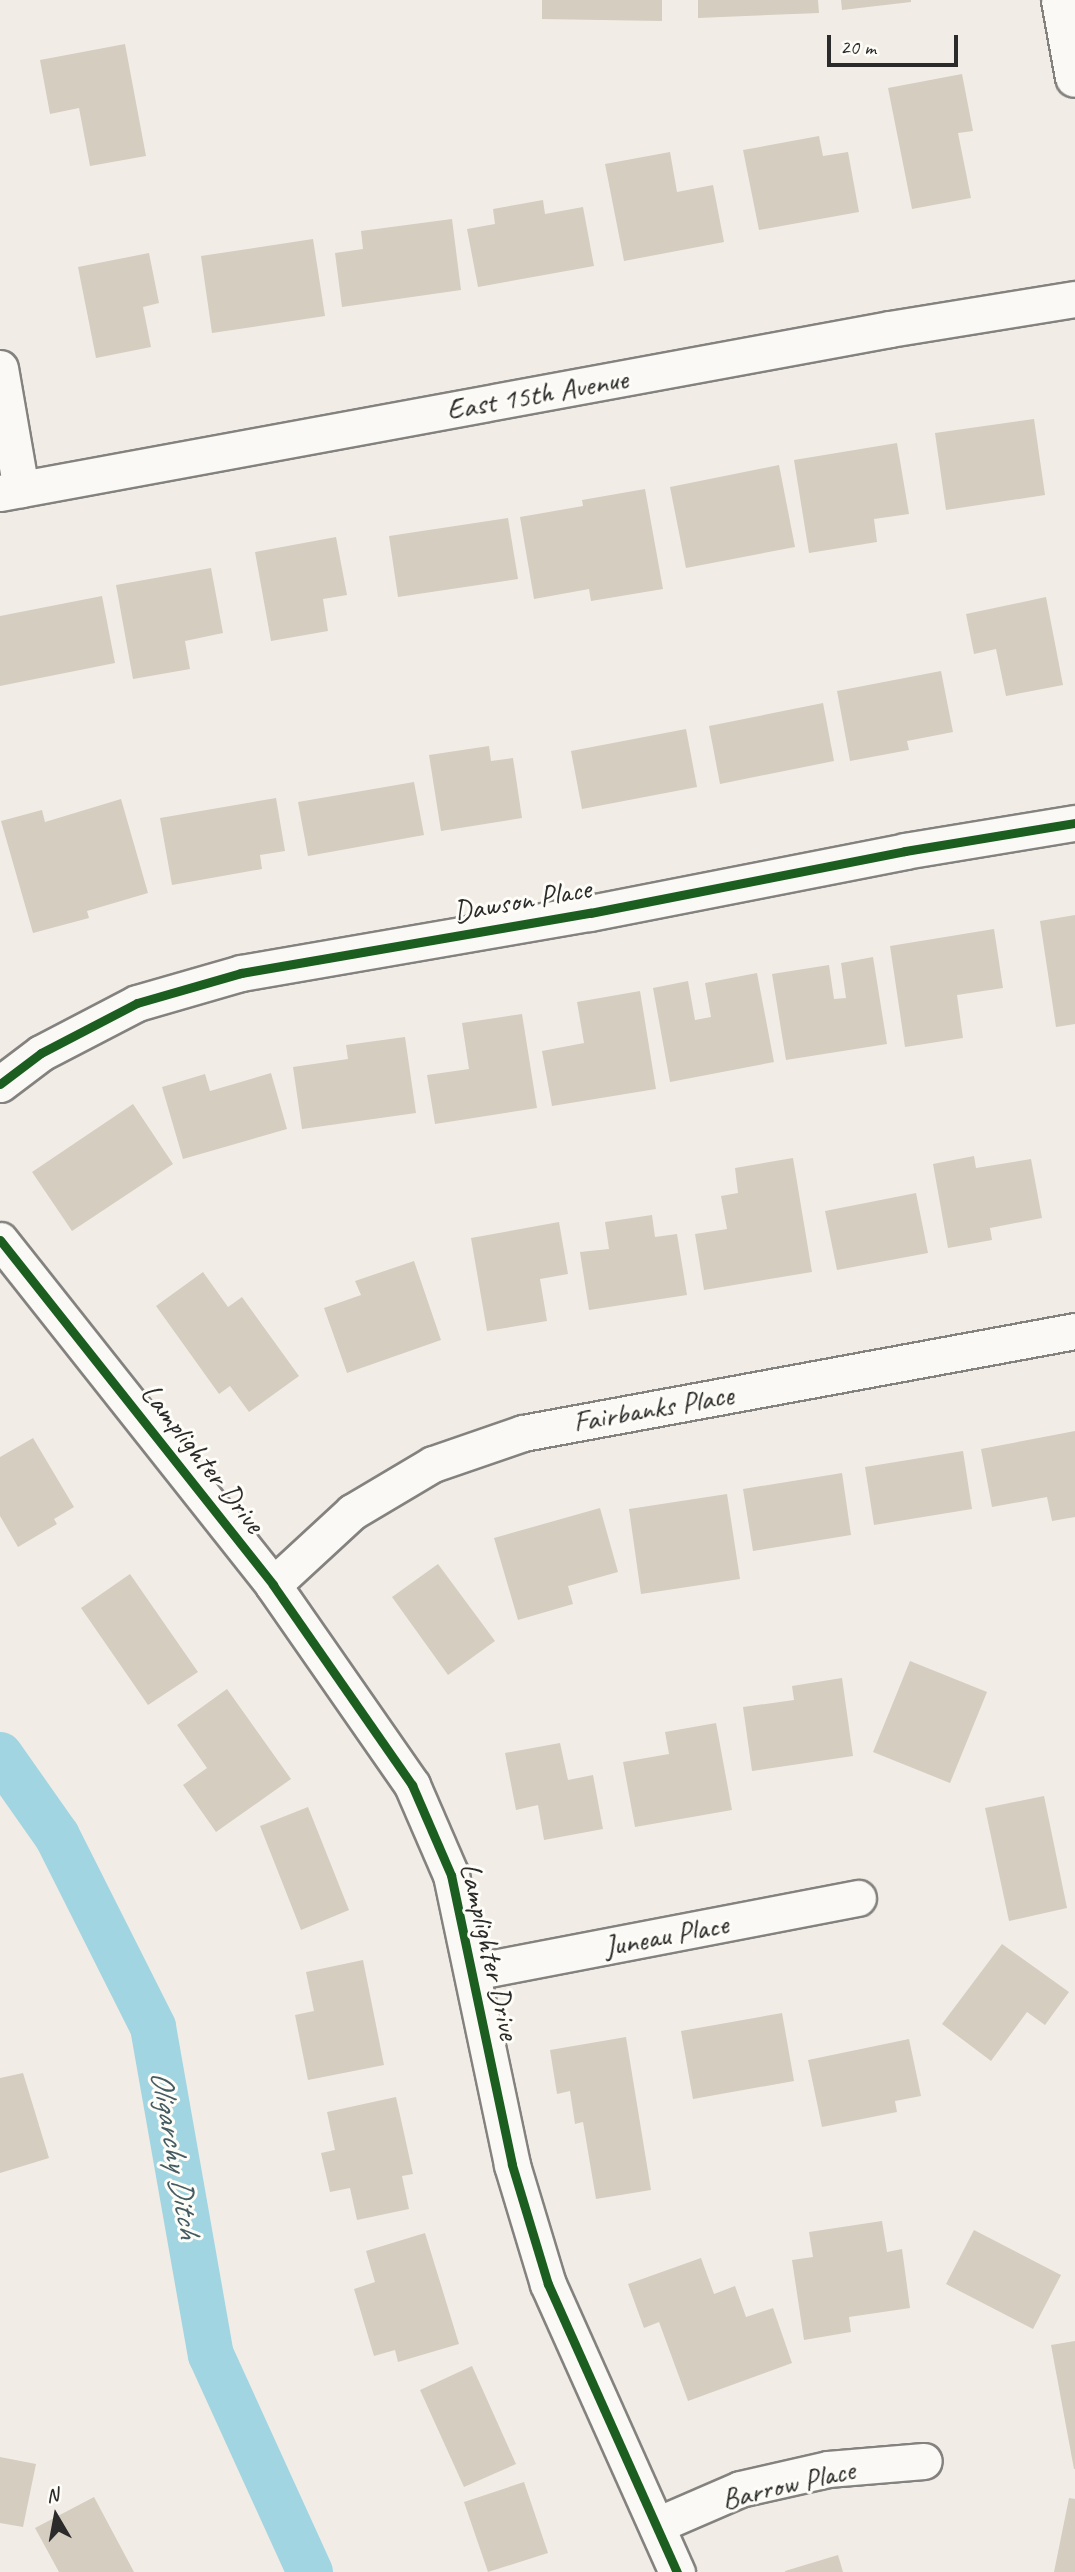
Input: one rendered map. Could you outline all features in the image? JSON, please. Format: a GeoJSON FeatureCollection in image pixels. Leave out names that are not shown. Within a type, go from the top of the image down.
{"type":"FeatureCollection","features":[{"type":"Feature","properties":{"kind":"street"},"geometry":{"type":"LineString","coordinates":[[1061,0],[1075,78]]}},
{"type":"Feature","properties":{"kind":"street","name":"East 15th Avenue"},"geometry":{"type":"LineString","coordinates":[[10,491],[890,329],[1075,299]]}},
{"type":"Feature","properties":{"kind":"street"},"geometry":{"type":"LineString","coordinates":[[0,368],[10,491]]}},
{"type":"Feature","properties":{"kind":"street","name":"Dawson Place"},"geometry":{"type":"LineString","coordinates":[[0,1084],[41,1053],[137,1003],[241,973],[590,913],[905,851],[1075,823]]}},
{"type":"Feature","properties":{"kind":"street","name":"Lamplighter Drive"},"geometry":{"type":"LineString","coordinates":[[0,1240],[273,1585],[412,1785],[451,1875],[512,2165],[548,2284],[677,2572]]}},
{"type":"Feature","properties":{"kind":"street","name":"Fairbanks Place"},"geometry":{"type":"LineString","coordinates":[[273,1585],[352,1512],[433,1465],[523,1433],[1075,1331]]}},
{"type":"Feature","properties":{"kind":"street","name":"Juneau Place"},"geometry":{"type":"LineString","coordinates":[[473,1972],[858,1898]]}},
{"type":"Feature","properties":{"kind":"street","name":"Barrow Place"},"geometry":{"type":"LineString","coordinates":[[657,2525],[740,2489],[828,2469],[924,2461]]}},
{"type":"Feature","properties":{"kind":"building"},"geometry":{"type":"Polygon","coordinates":[[[542,0],[662,0],[662,21],[542,19],[542,0]]]}},
{"type":"Feature","properties":{"kind":"building"},"geometry":{"type":"Polygon","coordinates":[[[698,0],[818,0],[819,13],[698,18],[698,0]]]}},
{"type":"Feature","properties":{"kind":"building"},"geometry":{"type":"Polygon","coordinates":[[[841,0],[911,0],[911,2],[842,10],[841,0]]]}},
{"type":"Feature","properties":{"kind":"building"},"geometry":{"type":"Polygon","coordinates":[[[125,44],[146,156],[90,166],[79,108],[50,114],[40,60],[125,44]]]}},
{"type":"Feature","properties":{"kind":"building"},"geometry":{"type":"Polygon","coordinates":[[[962,74],[973,131],[958,133],[971,198],[912,209],[888,88],[962,74]]]}},
{"type":"Feature","properties":{"kind":"building"},"geometry":{"type":"Polygon","coordinates":[[[819,136],[823,156],[848,152],[859,212],[759,230],[743,150],[819,136]]]}},
{"type":"Feature","properties":{"kind":"building"},"geometry":{"type":"Polygon","coordinates":[[[670,152],[677,192],[713,185],[724,242],[624,261],[605,164],[670,152]]]}},
{"type":"Feature","properties":{"kind":"building"},"geometry":{"type":"Polygon","coordinates":[[[543,200],[545,214],[583,207],[594,266],[478,287],[467,229],[495,224],[493,209],[543,200]]]}},
{"type":"Feature","properties":{"kind":"building"},"geometry":{"type":"Polygon","coordinates":[[[452,219],[461,290],[342,307],[335,253],[363,249],[361,231],[452,219]]]}},
{"type":"Feature","properties":{"kind":"building"},"geometry":{"type":"Polygon","coordinates":[[[313,239],[325,316],[212,333],[201,256],[313,239]]]}},
{"type":"Feature","properties":{"kind":"building"},"geometry":{"type":"Polygon","coordinates":[[[149,253],[159,303],[143,307],[151,347],[96,358],[78,267],[149,253]]]}},
{"type":"Feature","properties":{"kind":"building"},"geometry":{"type":"Polygon","coordinates":[[[1034,419],[1045,495],[946,510],[935,433],[1034,419]]]}},
{"type":"Feature","properties":{"kind":"building"},"geometry":{"type":"Polygon","coordinates":[[[897,443],[909,514],[874,519],[877,542],[809,553],[794,460],[897,443]]]}},
{"type":"Feature","properties":{"kind":"building"},"geometry":{"type":"Polygon","coordinates":[[[779,465],[795,547],[686,568],[670,487],[779,465]]]}},
{"type":"Feature","properties":{"kind":"building"},"geometry":{"type":"Polygon","coordinates":[[[645,489],[663,589],[591,601],[589,589],[534,599],[520,517],[583,506],[582,500],[645,489]]]}},
{"type":"Feature","properties":{"kind":"building"},"geometry":{"type":"Polygon","coordinates":[[[508,518],[518,579],[398,597],[389,536],[508,518]]]}},
{"type":"Feature","properties":{"kind":"building"},"geometry":{"type":"Polygon","coordinates":[[[336,537],[347,595],[323,599],[328,631],[271,641],[255,552],[336,537]]]}},
{"type":"Feature","properties":{"kind":"building"},"geometry":{"type":"Polygon","coordinates":[[[211,568],[223,633],[185,641],[190,669],[133,679],[116,585],[211,568]]]}},
{"type":"Feature","properties":{"kind":"building"},"geometry":{"type":"Polygon","coordinates":[[[102,596],[115,663],[0,686],[0,616],[102,596]]]}},
{"type":"Feature","properties":{"kind":"building"},"geometry":{"type":"Polygon","coordinates":[[[1046,597],[1063,685],[1006,696],[996,649],[974,654],[966,614],[1046,597]]]}},
{"type":"Feature","properties":{"kind":"building"},"geometry":{"type":"Polygon","coordinates":[[[941,671],[953,732],[907,741],[909,750],[850,761],[837,691],[941,671]]]}},
{"type":"Feature","properties":{"kind":"building"},"geometry":{"type":"Polygon","coordinates":[[[823,703],[834,761],[720,784],[709,726],[823,703]]]}},
{"type":"Feature","properties":{"kind":"building"},"geometry":{"type":"Polygon","coordinates":[[[686,729],[697,787],[582,809],[571,751],[686,729]]]}},
{"type":"Feature","properties":{"kind":"building"},"geometry":{"type":"Polygon","coordinates":[[[489,746],[491,761],[513,758],[522,818],[441,831],[429,755],[489,746]]]}},
{"type":"Feature","properties":{"kind":"building"},"geometry":{"type":"Polygon","coordinates":[[[414,782],[424,835],[308,856],[298,802],[414,782]]]}},
{"type":"Feature","properties":{"kind":"building"},"geometry":{"type":"Polygon","coordinates":[[[276,798],[285,851],[260,855],[262,869],[172,885],[160,818],[276,798]]]}},
{"type":"Feature","properties":{"kind":"building"},"geometry":{"type":"Polygon","coordinates":[[[121,799],[148,893],[87,911],[89,918],[33,933],[1,821],[42,810],[45,822],[121,799]]]}},
{"type":"Feature","properties":{"kind":"building"},"geometry":{"type":"Polygon","coordinates":[[[1075,915],[1075,1024],[1056,1027],[1040,921],[1075,915]]]}},
{"type":"Feature","properties":{"kind":"building"},"geometry":{"type":"Polygon","coordinates":[[[994,929],[1003,988],[957,995],[963,1038],[905,1047],[890,946],[994,929]]]}},
{"type":"Feature","properties":{"kind":"building"},"geometry":{"type":"Polygon","coordinates":[[[873,957],[887,1044],[786,1060],[772,974],[829,965],[834,999],[846,998],[841,963],[873,957]]]}},
{"type":"Feature","properties":{"kind":"building"},"geometry":{"type":"Polygon","coordinates":[[[757,973],[774,1062],[670,1082],[653,988],[688,981],[695,1020],[711,1017],[705,983],[757,973]]]}},
{"type":"Feature","properties":{"kind":"building"},"geometry":{"type":"Polygon","coordinates":[[[640,991],[656,1089],[552,1106],[542,1051],[584,1043],[577,1002],[640,991]]]}},
{"type":"Feature","properties":{"kind":"building"},"geometry":{"type":"Polygon","coordinates":[[[522,1014],[537,1108],[435,1124],[427,1075],[469,1069],[462,1023],[522,1014]]]}},
{"type":"Feature","properties":{"kind":"building"},"geometry":{"type":"Polygon","coordinates":[[[405,1037],[416,1113],[302,1129],[293,1067],[348,1059],[346,1045],[405,1037]]]}},
{"type":"Feature","properties":{"kind":"building"},"geometry":{"type":"Polygon","coordinates":[[[271,1073],[287,1129],[183,1159],[162,1087],[205,1074],[210,1091],[271,1073]]]}},
{"type":"Feature","properties":{"kind":"building"},"geometry":{"type":"Polygon","coordinates":[[[133,1104],[173,1164],[72,1231],[32,1172],[133,1104]]]}},
{"type":"Feature","properties":{"kind":"building"},"geometry":{"type":"Polygon","coordinates":[[[974,1156],[976,1168],[1031,1159],[1042,1218],[990,1228],[992,1240],[948,1248],[933,1164],[974,1156]]]}},
{"type":"Feature","properties":{"kind":"building"},"geometry":{"type":"Polygon","coordinates":[[[793,1158],[812,1272],[704,1290],[695,1234],[727,1229],[721,1196],[738,1193],[735,1168],[793,1158]]]}},
{"type":"Feature","properties":{"kind":"building"},"geometry":{"type":"Polygon","coordinates":[[[916,1193],[928,1253],[837,1270],[825,1211],[916,1193]]]}},
{"type":"Feature","properties":{"kind":"building"},"geometry":{"type":"Polygon","coordinates":[[[652,1215],[655,1237],[677,1234],[687,1295],[589,1310],[580,1252],[609,1249],[605,1222],[652,1215]]]}},
{"type":"Feature","properties":{"kind":"building"},"geometry":{"type":"Polygon","coordinates":[[[559,1222],[568,1274],[540,1279],[547,1321],[487,1331],[471,1238],[559,1222]]]}},
{"type":"Feature","properties":{"kind":"building"},"geometry":{"type":"Polygon","coordinates":[[[414,1261],[441,1340],[347,1373],[324,1308],[361,1295],[355,1281],[414,1261]]]}},
{"type":"Feature","properties":{"kind":"building"},"geometry":{"type":"Polygon","coordinates":[[[203,1272],[228,1307],[242,1297],[299,1376],[249,1412],[230,1386],[219,1394],[156,1306],[203,1272]]]}},
{"type":"Feature","properties":{"kind":"building"},"geometry":{"type":"Polygon","coordinates":[[[1075,1431],[1075,1517],[1052,1521],[1047,1497],[992,1507],[981,1449],[1075,1431]]]}},
{"type":"Feature","properties":{"kind":"building"},"geometry":{"type":"Polygon","coordinates":[[[33,1438],[74,1507],[54,1519],[57,1524],[18,1547],[0,1516],[0,1457],[33,1438]]]}},
{"type":"Feature","properties":{"kind":"building"},"geometry":{"type":"Polygon","coordinates":[[[963,1451],[972,1509],[874,1525],[865,1467],[963,1451]]]}},
{"type":"Feature","properties":{"kind":"building"},"geometry":{"type":"Polygon","coordinates":[[[842,1473],[851,1535],[753,1551],[743,1489],[842,1473]]]}},
{"type":"Feature","properties":{"kind":"building"},"geometry":{"type":"Polygon","coordinates":[[[727,1494],[740,1579],[641,1594],[629,1509],[727,1494]]]}},
{"type":"Feature","properties":{"kind":"building"},"geometry":{"type":"Polygon","coordinates":[[[600,1508],[618,1572],[568,1586],[573,1604],[518,1620],[494,1538],[600,1508]]]}},
{"type":"Feature","properties":{"kind":"building"},"geometry":{"type":"Polygon","coordinates":[[[438,1564],[495,1641],[448,1675],[392,1597],[438,1564]]]}},
{"type":"Feature","properties":{"kind":"building"},"geometry":{"type":"Polygon","coordinates":[[[130,1574],[198,1672],[148,1705],[81,1608],[130,1574]]]}},
{"type":"Feature","properties":{"kind":"building"},"geometry":{"type":"Polygon","coordinates":[[[910,1661],[987,1692],[950,1783],[873,1752],[910,1661]]]}},
{"type":"Feature","properties":{"kind":"building"},"geometry":{"type":"Polygon","coordinates":[[[842,1678],[853,1756],[752,1771],[743,1707],[794,1700],[792,1686],[842,1678]]]}},
{"type":"Feature","properties":{"kind":"building"},"geometry":{"type":"Polygon","coordinates":[[[227,1689],[291,1779],[216,1832],[183,1785],[207,1768],[177,1725],[227,1689]]]}},
{"type":"Feature","properties":{"kind":"building"},"geometry":{"type":"Polygon","coordinates":[[[716,1723],[732,1810],[635,1827],[623,1762],[669,1754],[665,1732],[716,1723]]]}},
{"type":"Feature","properties":{"kind":"building"},"geometry":{"type":"Polygon","coordinates":[[[560,1743],[568,1780],[593,1775],[603,1829],[544,1840],[538,1805],[516,1810],[505,1753],[560,1743]]]}},
{"type":"Feature","properties":{"kind":"building"},"geometry":{"type":"Polygon","coordinates":[[[1044,1796],[1067,1908],[1009,1921],[985,1808],[1044,1796]]]}},
{"type":"Feature","properties":{"kind":"building"},"geometry":{"type":"Polygon","coordinates":[[[308,1807],[349,1910],[301,1930],[260,1826],[308,1807]]]}},
{"type":"Feature","properties":{"kind":"building"},"geometry":{"type":"Polygon","coordinates":[[[1002,1944],[1069,1992],[1045,2025],[1027,2012],[991,2061],[942,2024],[1002,1944]]]}},
{"type":"Feature","properties":{"kind":"building"},"geometry":{"type":"Polygon","coordinates":[[[363,1960],[384,2065],[308,2080],[295,2015],[314,2011],[306,1972],[363,1960]]]}},
{"type":"Feature","properties":{"kind":"building"},"geometry":{"type":"Polygon","coordinates":[[[782,2013],[794,2081],[693,2099],[681,2031],[782,2013]]]}},
{"type":"Feature","properties":{"kind":"building"},"geometry":{"type":"Polygon","coordinates":[[[626,2037],[651,2190],[596,2199],[583,2122],[575,2124],[570,2091],[557,2094],[550,2050],[626,2037]]]}},
{"type":"Feature","properties":{"kind":"building"},"geometry":{"type":"Polygon","coordinates":[[[909,2039],[921,2096],[895,2101],[897,2112],[822,2127],[808,2060],[909,2039]]]}},
{"type":"Feature","properties":{"kind":"building"},"geometry":{"type":"Polygon","coordinates":[[[23,2073],[49,2158],[0,2173],[0,2078],[23,2073]]]}},
{"type":"Feature","properties":{"kind":"building"},"geometry":{"type":"Polygon","coordinates":[[[396,2097],[413,2174],[402,2176],[409,2209],[357,2220],[350,2188],[330,2192],[321,2153],[335,2150],[327,2112],[396,2097]]]}},
{"type":"Feature","properties":{"kind":"building"},"geometry":{"type":"Polygon","coordinates":[[[882,2221],[887,2252],[902,2249],[910,2308],[849,2317],[851,2332],[804,2340],[792,2260],[813,2257],[809,2232],[882,2221]]]}},
{"type":"Feature","properties":{"kind":"building"},"geometry":{"type":"Polygon","coordinates":[[[974,2230],[1061,2275],[1033,2329],[946,2284],[974,2230]]]}},
{"type":"Feature","properties":{"kind":"building"},"geometry":{"type":"Polygon","coordinates":[[[425,2233],[459,2344],[398,2362],[395,2350],[374,2356],[354,2289],[375,2282],[366,2251],[425,2233]]]}},
{"type":"Feature","properties":{"kind":"building"},"geometry":{"type":"Polygon","coordinates":[[[701,2258],[714,2294],[735,2286],[746,2317],[773,2308],[792,2363],[688,2401],[659,2322],[644,2328],[628,2284],[701,2258]]]}},
{"type":"Feature","properties":{"kind":"building"},"geometry":{"type":"Polygon","coordinates":[[[1075,2341],[1075,2469],[1074,2469],[1051,2345],[1075,2341]]]}},
{"type":"Feature","properties":{"kind":"building"},"geometry":{"type":"Polygon","coordinates":[[[472,2366],[516,2464],[464,2487],[420,2390],[472,2366]]]}},
{"type":"Feature","properties":{"kind":"building"},"geometry":{"type":"Polygon","coordinates":[[[0,2457],[36,2464],[23,2527],[0,2523],[0,2457]]]}},
{"type":"Feature","properties":{"kind":"building"},"geometry":{"type":"Polygon","coordinates":[[[524,2482],[548,2553],[488,2572],[464,2502],[524,2482]]]}},
{"type":"Feature","properties":{"kind":"building"},"geometry":{"type":"Polygon","coordinates":[[[94,2497],[134,2572],[59,2572],[35,2528],[94,2497]]]}},
{"type":"Feature","properties":{"kind":"building"},"geometry":{"type":"Polygon","coordinates":[[[1069,2498],[1075,2499],[1075,2572],[1054,2572],[1069,2498]]]}},
{"type":"Feature","properties":{"kind":"building"},"geometry":{"type":"Polygon","coordinates":[[[838,2555],[843,2572],[785,2572],[785,2571],[838,2555]]]}},
{"type":"Feature","properties":{"kind":"waterway","name":"Oligarchy Ditch"},"geometry":{"type":"LineString","coordinates":[[0,1755],[57,1836],[153,2027],[211,2355],[310,2572]]}},
{"type":"Feature","properties":{"kind":"cycle path"},"geometry":{"type":"LineString","coordinates":[[0,1084],[41,1053],[137,1003],[241,973],[590,913],[905,851],[1075,823]]}},
{"type":"Feature","properties":{"kind":"cycle path"},"geometry":{"type":"LineString","coordinates":[[0,1240],[273,1585],[412,1785],[451,1875],[512,2165],[548,2284],[677,2572]]}}]}
